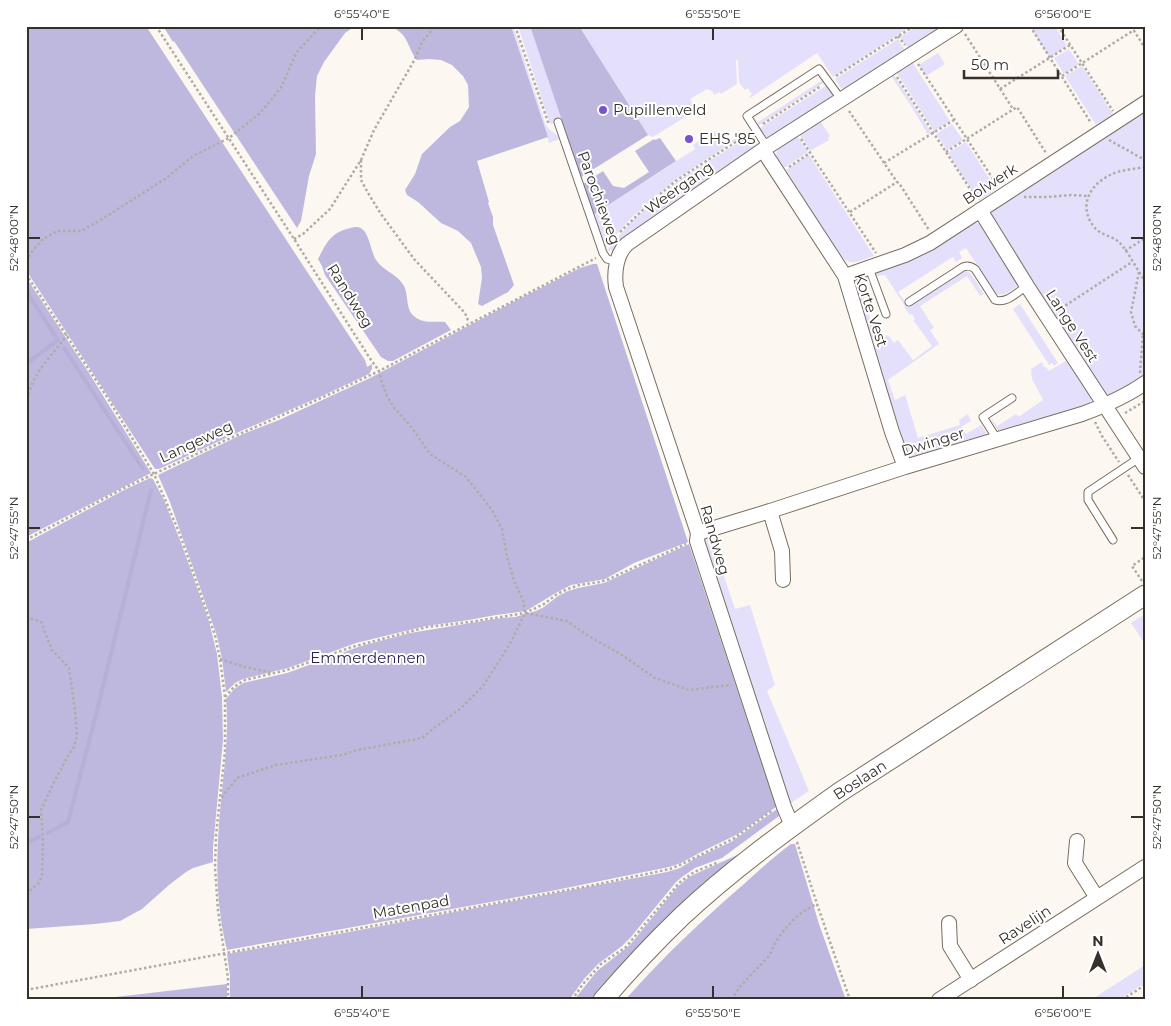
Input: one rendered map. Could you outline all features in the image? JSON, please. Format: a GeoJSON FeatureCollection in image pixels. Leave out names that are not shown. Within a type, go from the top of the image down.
{"type":"FeatureCollection","features":[{"type":"Feature","properties":{"kind":"main road","name":"Boslaan"},"geometry":{"type":"LineString","coordinates":[[603,1000],[681,917],[746,861],[794,832],[840,792],[1144,589]]}},
{"type":"Feature","properties":{"kind":"street","name":"Weergang"},"geometry":{"type":"LineString","coordinates":[[618,262],[623,248],[627,244],[765,149],[911,54],[960,30]]}},
{"type":"Feature","properties":{"kind":"street","name":"Bolwerk"},"geometry":{"type":"LineString","coordinates":[[845,276],[905,255],[935,240],[1145,102]]}},
{"type":"Feature","properties":{"kind":"street","name":"Korte Vest"},"geometry":{"type":"LineString","coordinates":[[765,149],[778,174],[845,276],[892,432],[905,467]]}},
{"type":"Feature","properties":{"kind":"street","name":"Lange Vest"},"geometry":{"type":"LineString","coordinates":[[982,209],[1027,286],[1102,406],[1142,462]]}},
{"type":"Feature","properties":{"kind":"street","name":"Randweg"},"geometry":{"type":"LineString","coordinates":[[618,262],[615,272],[616,287],[784,807],[794,832]]}},
{"type":"Feature","properties":{"kind":"street","name":"Dwinger"},"geometry":{"type":"LineString","coordinates":[[697,537],[905,467],[1102,406],[1131,392],[1142,378]]}},
{"type":"Feature","properties":{"kind":"street"},"geometry":{"type":"LineString","coordinates":[[770,511],[782,550],[782,580]]}},
{"type":"Feature","properties":{"kind":"street"},"geometry":{"type":"LineString","coordinates":[[1077,841],[1075,864],[1097,898]]}},
{"type":"Feature","properties":{"kind":"street","name":"Ravelijn"},"geometry":{"type":"LineString","coordinates":[[939,1000],[1145,867]]}},
{"type":"Feature","properties":{"kind":"street"},"geometry":{"type":"LineString","coordinates":[[949,923],[950,946],[971,980]]}},
{"type":"Feature","properties":{"kind":"lane"},"geometry":{"type":"LineString","coordinates":[[765,149],[747,116],[820,69],[841,99]]}},
{"type":"Feature","properties":{"kind":"lane","name":"Parochieweg"},"geometry":{"type":"LineString","coordinates":[[558,122],[603,253],[607,260],[618,262]]}},
{"type":"Feature","properties":{"kind":"lane"},"geometry":{"type":"LineString","coordinates":[[876,265],[886,314]]}},
{"type":"Feature","properties":{"kind":"lane"},"geometry":{"type":"LineString","coordinates":[[909,302],[967,265],[975,269],[991,296],[1000,302],[1005,301],[1027,286]]}},
{"type":"Feature","properties":{"kind":"lane"},"geometry":{"type":"LineString","coordinates":[[997,439],[983,417],[1012,398]]}},
{"type":"Feature","properties":{"kind":"lane","name":"Lange Vest"},"geometry":{"type":"LineString","coordinates":[[1113,540],[1088,500],[1088,492],[1124,468],[1142,462]]}},
{"type":"Feature","properties":{"kind":"path","name":"Randweg"},"geometry":{"type":"LineString","coordinates":[[156,26],[379,371],[382,382],[395,409],[410,425],[430,454],[466,477],[492,510],[502,529],[507,556],[514,581],[523,600],[525,613]]}},
{"type":"Feature","properties":{"kind":"path"},"geometry":{"type":"LineString","coordinates":[[26,261],[42,240],[57,231],[81,231],[87,228],[165,178],[194,156],[229,138],[259,114],[272,99],[282,86],[296,53],[321,26]]}},
{"type":"Feature","properties":{"kind":"path"},"geometry":{"type":"LineString","coordinates":[[294,239],[303,234],[330,209],[361,160],[374,130],[415,59],[422,42],[435,26]]}},
{"type":"Feature","properties":{"kind":"path"},"geometry":{"type":"LineString","coordinates":[[515,26],[549,126],[562,135]]}},
{"type":"Feature","properties":{"kind":"path"},"geometry":{"type":"LineString","coordinates":[[1030,26],[1098,134],[1145,160]]}},
{"type":"Feature","properties":{"kind":"path"},"geometry":{"type":"LineString","coordinates":[[1058,26],[1119,120]]}},
{"type":"Feature","properties":{"kind":"path"},"geometry":{"type":"LineString","coordinates":[[1131,26],[1145,48]]}},
{"type":"Feature","properties":{"kind":"path"},"geometry":{"type":"LineString","coordinates":[[960,30],[1013,110]]}},
{"type":"Feature","properties":{"kind":"path"},"geometry":{"type":"LineString","coordinates":[[1062,76],[1134,30]]}},
{"type":"Feature","properties":{"kind":"path"},"geometry":{"type":"LineString","coordinates":[[898,36],[966,139],[1008,192],[1022,197],[1048,197],[1071,194],[1088,196]]}},
{"type":"Feature","properties":{"kind":"path"},"geometry":{"type":"LineString","coordinates":[[1000,89],[1070,46]]}},
{"type":"Feature","properties":{"kind":"path"},"geometry":{"type":"LineString","coordinates":[[891,67],[982,209]]}},
{"type":"Feature","properties":{"kind":"path"},"geometry":{"type":"LineString","coordinates":[[841,99],[899,183],[935,240]]}},
{"type":"Feature","properties":{"kind":"path"},"geometry":{"type":"LineString","coordinates":[[946,152],[1017,107],[1053,163]]}},
{"type":"Feature","properties":{"kind":"path"},"geometry":{"type":"LineString","coordinates":[[884,163],[954,120]]}},
{"type":"Feature","properties":{"kind":"path"},"geometry":{"type":"LineString","coordinates":[[379,371],[594,260],[603,253],[628,224],[677,180],[755,129]]}},
{"type":"Feature","properties":{"kind":"path"},"geometry":{"type":"LineString","coordinates":[[795,129],[849,213],[876,265]]}},
{"type":"Feature","properties":{"kind":"path"},"geometry":{"type":"LineString","coordinates":[[778,174],[810,153]]}},
{"type":"Feature","properties":{"kind":"path"},"geometry":{"type":"LineString","coordinates":[[361,160],[361,180],[381,214],[414,259],[465,313],[469,323]]}},
{"type":"Feature","properties":{"kind":"path"},"geometry":{"type":"LineString","coordinates":[[1145,167],[1112,174],[1100,182],[1088,196],[1086,205],[1088,218],[1097,230],[1118,242],[1145,281]]}},
{"type":"Feature","properties":{"kind":"path"},"geometry":{"type":"LineString","coordinates":[[849,213],[897,182]]}},
{"type":"Feature","properties":{"kind":"path"},"geometry":{"type":"LineString","coordinates":[[1125,250],[1145,238]]}},
{"type":"Feature","properties":{"kind":"path"},"geometry":{"type":"LineString","coordinates":[[1047,317],[1132,262]]}},
{"type":"Feature","properties":{"kind":"path"},"geometry":{"type":"LineString","coordinates":[[1139,272],[1131,312],[1135,326],[1144,335],[1142,378]]}},
{"type":"Feature","properties":{"kind":"path"},"geometry":{"type":"LineString","coordinates":[[26,274],[154,474],[179,532],[215,635],[225,697],[225,751],[219,801],[215,867],[218,911],[228,978],[228,1000]]}},
{"type":"Feature","properties":{"kind":"path"},"geometry":{"type":"LineString","coordinates":[[26,399],[33,381],[45,362],[67,336]]}},
{"type":"Feature","properties":{"kind":"path","name":"Langeweg"},"geometry":{"type":"LineString","coordinates":[[27,538],[122,489],[379,371]]}},
{"type":"Feature","properties":{"kind":"path"},"geometry":{"type":"LineString","coordinates":[[1102,406],[1094,419],[1102,436],[1145,501]]}},
{"type":"Feature","properties":{"kind":"path"},"geometry":{"type":"LineString","coordinates":[[225,697],[245,680],[287,670],[352,646],[427,627],[525,613],[568,589],[610,579],[697,537]]}},
{"type":"Feature","properties":{"kind":"path"},"geometry":{"type":"LineString","coordinates":[[1144,589],[1132,566],[1145,557]]}},
{"type":"Feature","properties":{"kind":"path"},"geometry":{"type":"LineString","coordinates":[[525,613],[567,620],[587,635],[622,655],[655,678],[689,690],[744,683]]}},
{"type":"Feature","properties":{"kind":"path"},"geometry":{"type":"LineString","coordinates":[[219,801],[237,778],[276,765],[342,755],[357,750],[422,738],[461,708],[483,686],[512,642],[525,613]]}},
{"type":"Feature","properties":{"kind":"path"},"geometry":{"type":"LineString","coordinates":[[26,617],[41,622],[52,650],[69,668],[78,736],[41,810],[43,842],[42,876],[39,883],[26,894]]}},
{"type":"Feature","properties":{"kind":"path"},"geometry":{"type":"LineString","coordinates":[[220,659],[274,674]]}},
{"type":"Feature","properties":{"kind":"path","name":"Matenpad"},"geometry":{"type":"LineString","coordinates":[[26,990],[670,869],[733,839],[770,812],[784,807]]}},
{"type":"Feature","properties":{"kind":"path"},"geometry":{"type":"LineString","coordinates":[[794,832],[850,1000]]}},
{"type":"Feature","properties":{"kind":"path"},"geometry":{"type":"LineString","coordinates":[[732,1000],[736,992],[769,956],[776,942],[796,917],[809,907],[817,904]]}},
{"type":"Feature","properties":{"kind":"path"},"geometry":{"type":"LineString","coordinates":[[1122,1000],[1145,985]]}},
{"type":"Feature","properties":{"kind":"shaded area"},"geometry":{"type":"Polygon","coordinates":[[[511,26],[513,26],[545,123],[560,139],[549,143],[511,26]]]}},
{"type":"Feature","properties":{"kind":"shaded area"},"geometry":{"type":"Polygon","coordinates":[[[518,26],[530,26],[562,120],[550,124],[518,26]]]}},
{"type":"Feature","properties":{"kind":"shaded area"},"geometry":{"type":"Polygon","coordinates":[[[579,26],[911,26],[833,77],[817,53],[750,98],[752,94],[748,88],[745,90],[739,83],[738,59],[736,61],[737,84],[721,94],[720,92],[714,95],[712,91],[707,89],[690,99],[694,106],[688,111],[690,114],[653,137],[648,135],[579,26]]]}},
{"type":"Feature","properties":{"kind":"shaded area"},"geometry":{"type":"Polygon","coordinates":[[[917,26],[945,26],[909,50],[900,37],[917,26]]]}},
{"type":"Feature","properties":{"kind":"shaded area"},"geometry":{"type":"Polygon","coordinates":[[[1030,26],[1055,26],[1067,46],[1052,56],[1048,55],[1030,26]]]}},
{"type":"Feature","properties":{"kind":"shaded area"},"geometry":{"type":"Polygon","coordinates":[[[898,39],[906,52],[846,90],[841,88],[835,79],[898,39]]]}},
{"type":"Feature","properties":{"kind":"shaded area"},"geometry":{"type":"Polygon","coordinates":[[[1069,49],[1079,64],[1064,74],[1054,58],[1069,49]]]}},
{"type":"Feature","properties":{"kind":"shaded area"},"geometry":{"type":"Polygon","coordinates":[[[938,53],[945,64],[926,76],[919,65],[938,53]]]}},
{"type":"Feature","properties":{"kind":"shaded area"},"geometry":{"type":"Polygon","coordinates":[[[911,60],[950,121],[934,131],[895,70],[911,60]]]}},
{"type":"Feature","properties":{"kind":"shaded area"},"geometry":{"type":"Polygon","coordinates":[[[1082,66],[1113,114],[1096,125],[1065,76],[1082,66]]]}},
{"type":"Feature","properties":{"kind":"shaded area"},"geometry":{"type":"Polygon","coordinates":[[[892,72],[931,132],[928,135],[890,74],[892,72]]]}},
{"type":"Feature","properties":{"kind":"shaded area"},"geometry":{"type":"Polygon","coordinates":[[[821,81],[825,82],[758,126],[758,122],[821,81]]]}},
{"type":"Feature","properties":{"kind":"shaded area"},"geometry":{"type":"Polygon","coordinates":[[[827,85],[832,93],[832,99],[772,138],[766,137],[760,128],[827,85]]]}},
{"type":"Feature","properties":{"kind":"shaded area"},"geometry":{"type":"Polygon","coordinates":[[[1145,110],[1145,375],[1116,394],[1109,395],[1104,393],[993,223],[991,216],[993,210],[1145,110]]]}},
{"type":"Feature","properties":{"kind":"shaded area"},"geometry":{"type":"Polygon","coordinates":[[[819,119],[830,136],[829,140],[810,151],[798,132],[819,119]]]}},
{"type":"Feature","properties":{"kind":"shaded area"},"geometry":{"type":"Polygon","coordinates":[[[952,124],[963,140],[947,150],[936,134],[952,124]]]}},
{"type":"Feature","properties":{"kind":"shaded area"},"geometry":{"type":"Polygon","coordinates":[[[749,130],[676,179],[631,218],[605,247],[593,215],[695,149],[693,145],[714,131],[724,146],[749,130]]]}},
{"type":"Feature","properties":{"kind":"shaded area"},"geometry":{"type":"Polygon","coordinates":[[[752,134],[757,143],[756,147],[614,251],[607,250],[633,220],[678,181],[752,134]]]}},
{"type":"Feature","properties":{"kind":"shaded area"},"geometry":{"type":"Polygon","coordinates":[[[796,134],[808,152],[781,170],[776,157],[778,148],[796,134]]]}},
{"type":"Feature","properties":{"kind":"shaded area"},"geometry":{"type":"Polygon","coordinates":[[[966,142],[996,189],[979,201],[948,153],[966,142]]]}},
{"type":"Feature","properties":{"kind":"shaded area"},"geometry":{"type":"Polygon","coordinates":[[[809,155],[874,256],[850,262],[842,257],[838,251],[835,253],[817,225],[817,220],[808,207],[806,208],[807,204],[786,170],[809,155]]]}},
{"type":"Feature","properties":{"kind":"shaded area"},"geometry":{"type":"Polygon","coordinates":[[[971,223],[981,225],[1020,283],[1006,293],[996,294],[966,248],[959,252],[962,258],[956,262],[953,257],[898,292],[909,307],[967,271],[984,294],[980,296],[967,276],[920,306],[934,328],[930,330],[939,344],[888,380],[895,400],[905,395],[918,438],[960,425],[959,420],[968,414],[971,421],[961,427],[966,434],[981,425],[990,438],[915,459],[904,452],[871,347],[888,335],[894,343],[898,340],[913,360],[932,346],[913,320],[915,319],[912,314],[910,315],[904,307],[885,275],[876,276],[874,272],[971,223]]]}},
{"type":"Feature","properties":{"kind":"shaded area"},"geometry":{"type":"Polygon","coordinates":[[[866,273],[868,281],[861,286],[876,339],[870,344],[854,286],[859,277],[866,273]]]}},
{"type":"Feature","properties":{"kind":"shaded area"},"geometry":{"type":"Polygon","coordinates":[[[1020,304],[1058,363],[1054,366],[1052,363],[1049,365],[1013,309],[1020,304]]]}},
{"type":"Feature","properties":{"kind":"shaded area"},"geometry":{"type":"Polygon","coordinates":[[[1069,359],[1091,396],[1091,401],[1086,408],[1000,434],[991,419],[997,426],[1016,414],[1020,416],[1043,400],[1032,379],[1031,369],[1042,362],[1049,371],[1069,359]]]}},
{"type":"Feature","properties":{"kind":"shaded area"},"geometry":{"type":"Polygon","coordinates":[[[711,537],[735,609],[750,605],[775,685],[767,691],[809,791],[788,805],[702,540],[711,537]]]}},
{"type":"Feature","properties":{"kind":"shaded area"},"geometry":{"type":"Polygon","coordinates":[[[1145,614],[1145,644],[1131,623],[1145,614]]]}},
{"type":"Feature","properties":{"kind":"shaded area"},"geometry":{"type":"Polygon","coordinates":[[[1145,965],[1145,983],[1119,1000],[1091,1000],[1145,965]]]}},
{"type":"Feature","properties":{"kind":"green space"},"geometry":{"type":"Polygon","coordinates":[[[26,26],[146,26],[365,360],[367,367],[372,364],[369,374],[159,469],[155,469],[26,270],[26,26]]]}},
{"type":"Feature","properties":{"kind":"green space"},"geometry":{"type":"Polygon","coordinates":[[[163,26],[355,26],[345,33],[324,62],[317,76],[315,96],[316,154],[309,176],[301,221],[297,228],[174,41],[163,26]]]}},
{"type":"Feature","properties":{"kind":"green space"},"geometry":{"type":"Polygon","coordinates":[[[388,26],[511,26],[548,137],[477,161],[493,217],[493,225],[514,285],[508,292],[482,306],[478,304],[482,278],[481,267],[471,243],[458,231],[441,223],[418,202],[407,195],[405,190],[415,174],[422,154],[450,127],[460,121],[469,107],[468,85],[463,76],[452,65],[441,60],[417,60],[404,36],[388,26]]]}},
{"type":"Feature","properties":{"kind":"green space"},"geometry":{"type":"Polygon","coordinates":[[[530,26],[579,26],[648,135],[581,177],[530,26]]]}},
{"type":"Feature","properties":{"kind":"green space"},"geometry":{"type":"Polygon","coordinates":[[[660,138],[676,161],[593,215],[583,184],[603,171],[613,186],[624,188],[649,172],[635,151],[654,139],[660,138]]]}},
{"type":"Feature","properties":{"kind":"green space"},"geometry":{"type":"Polygon","coordinates":[[[355,227],[364,231],[374,257],[379,264],[394,275],[404,286],[408,307],[412,314],[422,321],[445,322],[451,330],[393,361],[388,361],[381,357],[325,275],[318,259],[332,237],[341,231],[355,227]]]}},
{"type":"Feature","properties":{"kind":"green space"},"geometry":{"type":"Polygon","coordinates":[[[597,264],[688,542],[634,563],[605,579],[571,585],[526,611],[426,626],[356,643],[288,668],[243,679],[235,683],[226,692],[217,636],[170,502],[158,475],[243,434],[279,420],[370,378],[515,301],[580,268],[597,264]]]}},
{"type":"Feature","properties":{"kind":"green space"},"geometry":{"type":"Polygon","coordinates":[[[26,277],[151,473],[26,537],[26,277]]]}},
{"type":"Feature","properties":{"kind":"green space"},"geometry":{"type":"Polygon","coordinates":[[[150,478],[153,479],[164,500],[180,540],[209,621],[217,654],[222,697],[223,740],[213,862],[186,872],[142,909],[120,921],[26,929],[26,543],[150,478]]]}},
{"type":"Feature","properties":{"kind":"green space","name":"Emmerdennen"},"geometry":{"type":"Polygon","coordinates":[[[689,544],[776,807],[738,834],[681,863],[669,867],[556,890],[227,950],[220,909],[217,854],[226,752],[226,699],[234,689],[243,683],[287,673],[361,646],[410,633],[515,617],[536,611],[568,591],[604,583],[689,544]]]}},
{"type":"Feature","properties":{"kind":"green space"},"geometry":{"type":"Polygon","coordinates":[[[777,809],[779,816],[722,858],[695,868],[676,882],[631,937],[598,964],[569,1000],[230,1000],[230,976],[227,954],[667,872],[680,868],[696,858],[731,842],[777,809]]]}},
{"type":"Feature","properties":{"kind":"green space"},"geometry":{"type":"Polygon","coordinates":[[[791,844],[795,844],[819,924],[846,1000],[625,1000],[653,969],[698,925],[761,868],[791,844]]]}},
{"type":"Feature","properties":{"kind":"green space"},"geometry":{"type":"Polygon","coordinates":[[[744,852],[594,1000],[574,1000],[597,971],[630,945],[677,887],[689,877],[744,852]]]}},
{"type":"Feature","properties":{"kind":"green space"},"geometry":{"type":"Polygon","coordinates":[[[227,984],[227,1000],[90,1000],[227,984]]]}},
{"type":"Feature","properties":{"kind":"waterway"},"geometry":{"type":"LineString","coordinates":[[26,291],[58,340],[26,364]]}},
{"type":"Feature","properties":{"kind":"waterway"},"geometry":{"type":"LineString","coordinates":[[64,348],[143,469]]}},
{"type":"Feature","properties":{"kind":"waterway"},"geometry":{"type":"LineString","coordinates":[[48,833],[68,822],[151,490]]}},
{"type":"Feature","properties":{"kind":"waterway"},"geometry":{"type":"LineString","coordinates":[[26,843],[39,837]]}},
{"type":"Feature","properties":{"kind":"place","name":"Pupillenveld"},"geometry":{"type":"Point","coordinates":[603,110]}},
{"type":"Feature","properties":{"kind":"place","name":"EHS '85"},"geometry":{"type":"Point","coordinates":[689,139]}}]}
